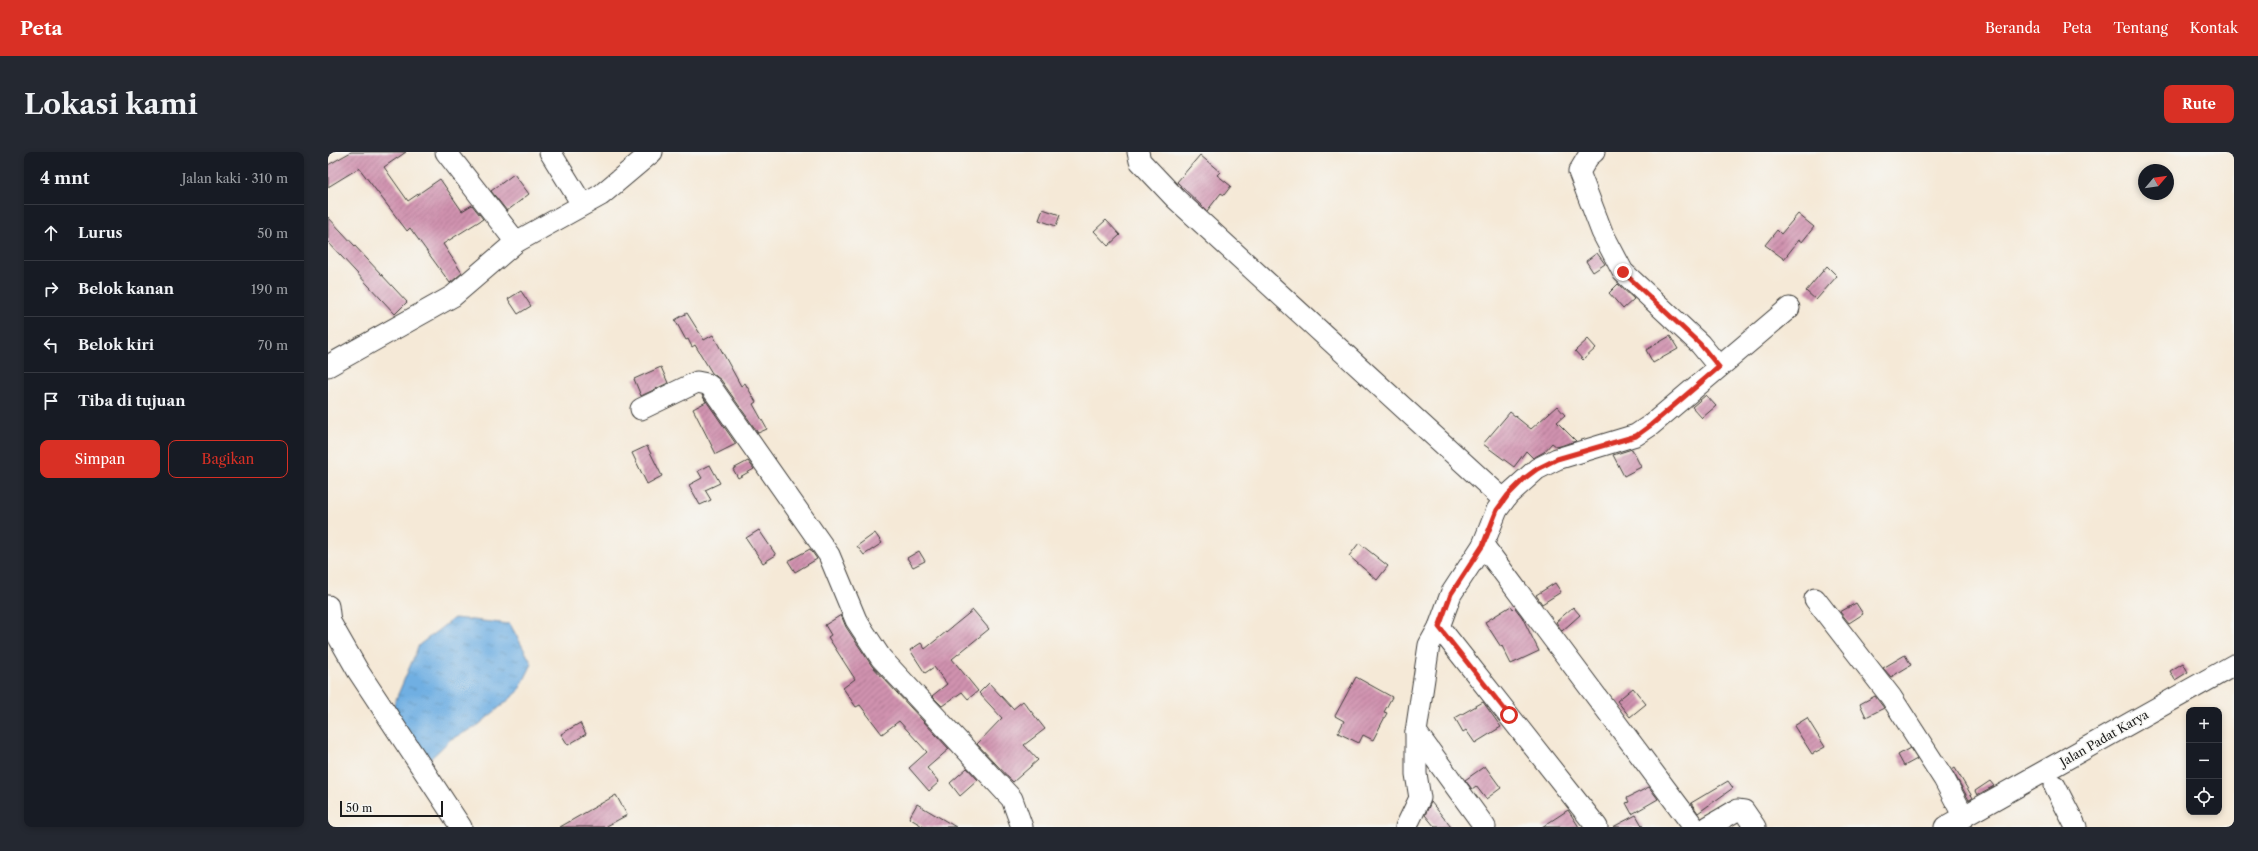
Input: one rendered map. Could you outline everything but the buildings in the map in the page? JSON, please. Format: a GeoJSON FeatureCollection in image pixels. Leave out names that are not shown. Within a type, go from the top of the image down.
{"type":"FeatureCollection","features":[{"type":"Feature","properties":{"kind":"street"},"geometry":{"type":"LineString","coordinates":[[446,152],[516,242]]}},
{"type":"Feature","properties":{"kind":"street"},"geometry":{"type":"LineString","coordinates":[[550,152],[582,204]]}},
{"type":"Feature","properties":{"kind":"street"},"geometry":{"type":"LineString","coordinates":[[328,366],[453,296],[516,242],[582,204],[601,195],[652,152]]}},
{"type":"Feature","properties":{"kind":"street"},"geometry":{"type":"LineString","coordinates":[[1138,152],[1140,160],[1176,199],[1504,500]]}},
{"type":"Feature","properties":{"kind":"street"},"geometry":{"type":"LineString","coordinates":[[1594,152],[1588,157],[1579,172],[1602,232],[1623,272],[1700,344],[1719,367]]}},
{"type":"Feature","properties":{"kind":"street"},"geometry":{"type":"LineString","coordinates":[[1406,827],[1420,798],[1416,774],[1416,732],[1425,663],[1429,646],[1439,627],[1451,594],[1483,545],[1497,510],[1504,500],[1537,469],[1557,459],[1636,436],[1789,308]]}},
{"type":"Feature","properties":{"kind":"street"},"geometry":{"type":"LineString","coordinates":[[641,409],[697,382],[707,384],[711,388],[828,555],[856,620],[868,641],[886,664],[1012,799],[1022,827]]}},
{"type":"Feature","properties":{"kind":"street"},"geometry":{"type":"LineString","coordinates":[[1483,545],[1694,827]]}},
{"type":"Feature","properties":{"kind":"street"},"geometry":{"type":"LineString","coordinates":[[1815,599],[1891,698],[1944,779],[1974,819]]}},
{"type":"Feature","properties":{"kind":"street"},"geometry":{"type":"LineString","coordinates":[[328,606],[330,622],[358,671],[461,827]]}},
{"type":"Feature","properties":{"kind":"street"},"geometry":{"type":"LineString","coordinates":[[1439,627],[1597,827]]}},
{"type":"Feature","properties":{"kind":"street","name":"Jalan Padat Karya"},"geometry":{"type":"LineString","coordinates":[[1945,827],[1974,819],[2234,665]]}},
{"type":"Feature","properties":{"kind":"street"},"geometry":{"type":"LineString","coordinates":[[1416,732],[1485,827]]}},
{"type":"Feature","properties":{"kind":"street"},"geometry":{"type":"LineString","coordinates":[[2055,786],[2076,827]]}},
{"type":"Feature","properties":{"kind":"street"},"geometry":{"type":"LineString","coordinates":[[1708,827],[1737,810],[1744,811],[1755,827]]}},
{"type":"Feature","properties":{"kind":"water"},"geometry":{"type":"Polygon","coordinates":[[[454,618],[510,624],[532,664],[518,692],[476,727],[451,739],[427,762],[390,713],[419,645],[454,618]]]}},
{"type":"Feature","properties":{"kind":"route"},"geometry":{"type":"LineString","coordinates":[[1509,715],[1439,627],[1451,594],[1483,545],[1497,510],[1508,495],[1525,478],[1537,469],[1557,459],[1636,436],[1719,367],[1700,344],[1623,272]]}}]}
